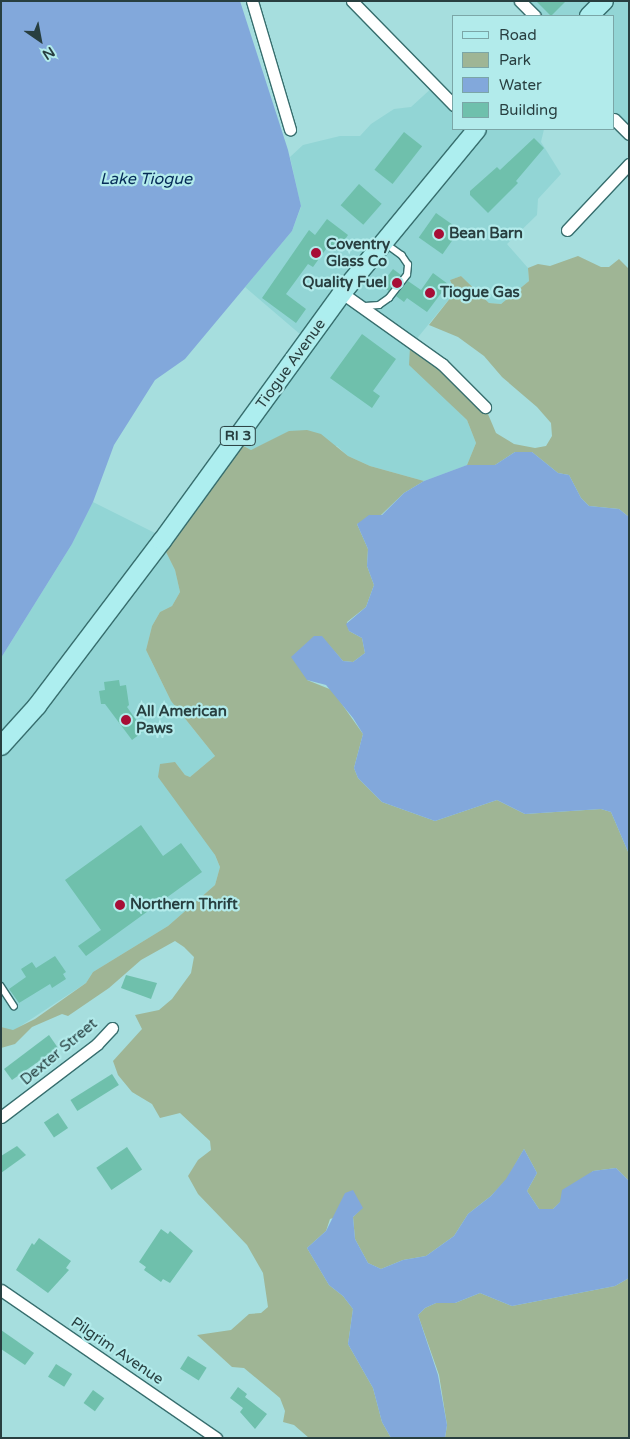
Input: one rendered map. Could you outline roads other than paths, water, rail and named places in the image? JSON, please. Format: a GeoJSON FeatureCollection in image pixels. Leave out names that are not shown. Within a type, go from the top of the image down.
{"type":"FeatureCollection","features":[{"type":"Feature","properties":{"kind":"main road"},"geometry":{"type":"LineString","coordinates":[[590,15],[604,1]]}},
{"type":"Feature","properties":{"kind":"main road","name":"Tiogue Avenue"},"geometry":{"type":"LineString","coordinates":[[1,746],[37,706],[162,541],[342,293],[476,130]]}},
{"type":"Feature","properties":{"kind":"street"},"geometry":{"type":"LineString","coordinates":[[252,1],[290,129]]}},
{"type":"Feature","properties":{"kind":"street"},"geometry":{"type":"LineString","coordinates":[[352,1],[452,103]]}},
{"type":"Feature","properties":{"kind":"street"},"geometry":{"type":"LineString","coordinates":[[520,1],[534,15]]}},
{"type":"Feature","properties":{"kind":"street"},"geometry":{"type":"LineString","coordinates":[[615,120],[629,134]]}},
{"type":"Feature","properties":{"kind":"street"},"geometry":{"type":"LineString","coordinates":[[568,230],[629,164]]}},
{"type":"Feature","properties":{"kind":"street"},"geometry":{"type":"LineString","coordinates":[[342,293],[442,364],[485,407]]}},
{"type":"Feature","properties":{"kind":"street","name":"Dexter Street"},"geometry":{"type":"LineString","coordinates":[[1,1117],[60,1074],[112,1028]]}},
{"type":"Feature","properties":{"kind":"street","name":"Pilgrim Avenue"},"geometry":{"type":"LineString","coordinates":[[1,1290],[216,1438]]}},
{"type":"Feature","properties":{"kind":"lane"},"geometry":{"type":"LineString","coordinates":[[358,305],[379,305],[389,298],[407,275],[408,265],[402,256],[383,242]]}},
{"type":"Feature","properties":{"kind":"lane"},"geometry":{"type":"LineString","coordinates":[[1,986],[14,1006]]}},
{"type":"Feature","properties":{"kind":"water","name":"Lake Tiogue"},"geometry":{"type":"Polygon","coordinates":[[[1,1],[240,1],[288,150],[301,206],[292,231],[185,359],[155,380],[114,445],[93,502],[72,544],[1,658],[1,1]]]}},
{"type":"Feature","properties":{"kind":"water"},"geometry":{"type":"Polygon","coordinates":[[[515,452],[532,452],[558,473],[569,475],[581,498],[589,506],[619,509],[629,517],[629,854],[611,812],[601,809],[525,814],[497,800],[435,821],[382,802],[358,778],[354,768],[363,734],[353,718],[326,685],[307,680],[291,657],[314,636],[322,636],[343,661],[353,662],[365,653],[362,638],[349,631],[346,624],[366,607],[374,585],[367,566],[368,549],[357,524],[369,515],[382,515],[404,493],[424,481],[467,465],[495,465],[515,452]]]}},
{"type":"Feature","properties":{"kind":"water"},"geometry":{"type":"Polygon","coordinates":[[[524,1149],[537,1173],[527,1191],[539,1209],[553,1209],[560,1202],[562,1190],[593,1171],[616,1168],[629,1181],[629,1278],[615,1286],[512,1306],[480,1293],[455,1303],[436,1303],[425,1308],[418,1315],[438,1375],[447,1425],[445,1438],[391,1438],[382,1422],[373,1388],[348,1344],[353,1309],[343,1296],[329,1285],[307,1248],[326,1231],[345,1193],[353,1190],[363,1208],[353,1217],[355,1239],[368,1263],[381,1269],[403,1260],[426,1256],[454,1236],[468,1214],[491,1196],[506,1179],[524,1149]]]}},
{"type":"Feature","properties":{"kind":"place","name":"Bean Barn"},"geometry":{"type":"Point","coordinates":[439,234]}},
{"type":"Feature","properties":{"kind":"place","name":"Coventry Glass Co"},"geometry":{"type":"Point","coordinates":[316,253]}},
{"type":"Feature","properties":{"kind":"place","name":"Quality Fuel"},"geometry":{"type":"Point","coordinates":[397,283]}},
{"type":"Feature","properties":{"kind":"place","name":"Tiogue Gas"},"geometry":{"type":"Point","coordinates":[430,293]}},
{"type":"Feature","properties":{"kind":"place","name":"All American Paws"},"geometry":{"type":"Point","coordinates":[126,720]}},
{"type":"Feature","properties":{"kind":"place","name":"Northern Thrift"},"geometry":{"type":"Point","coordinates":[120,905]}}]}
